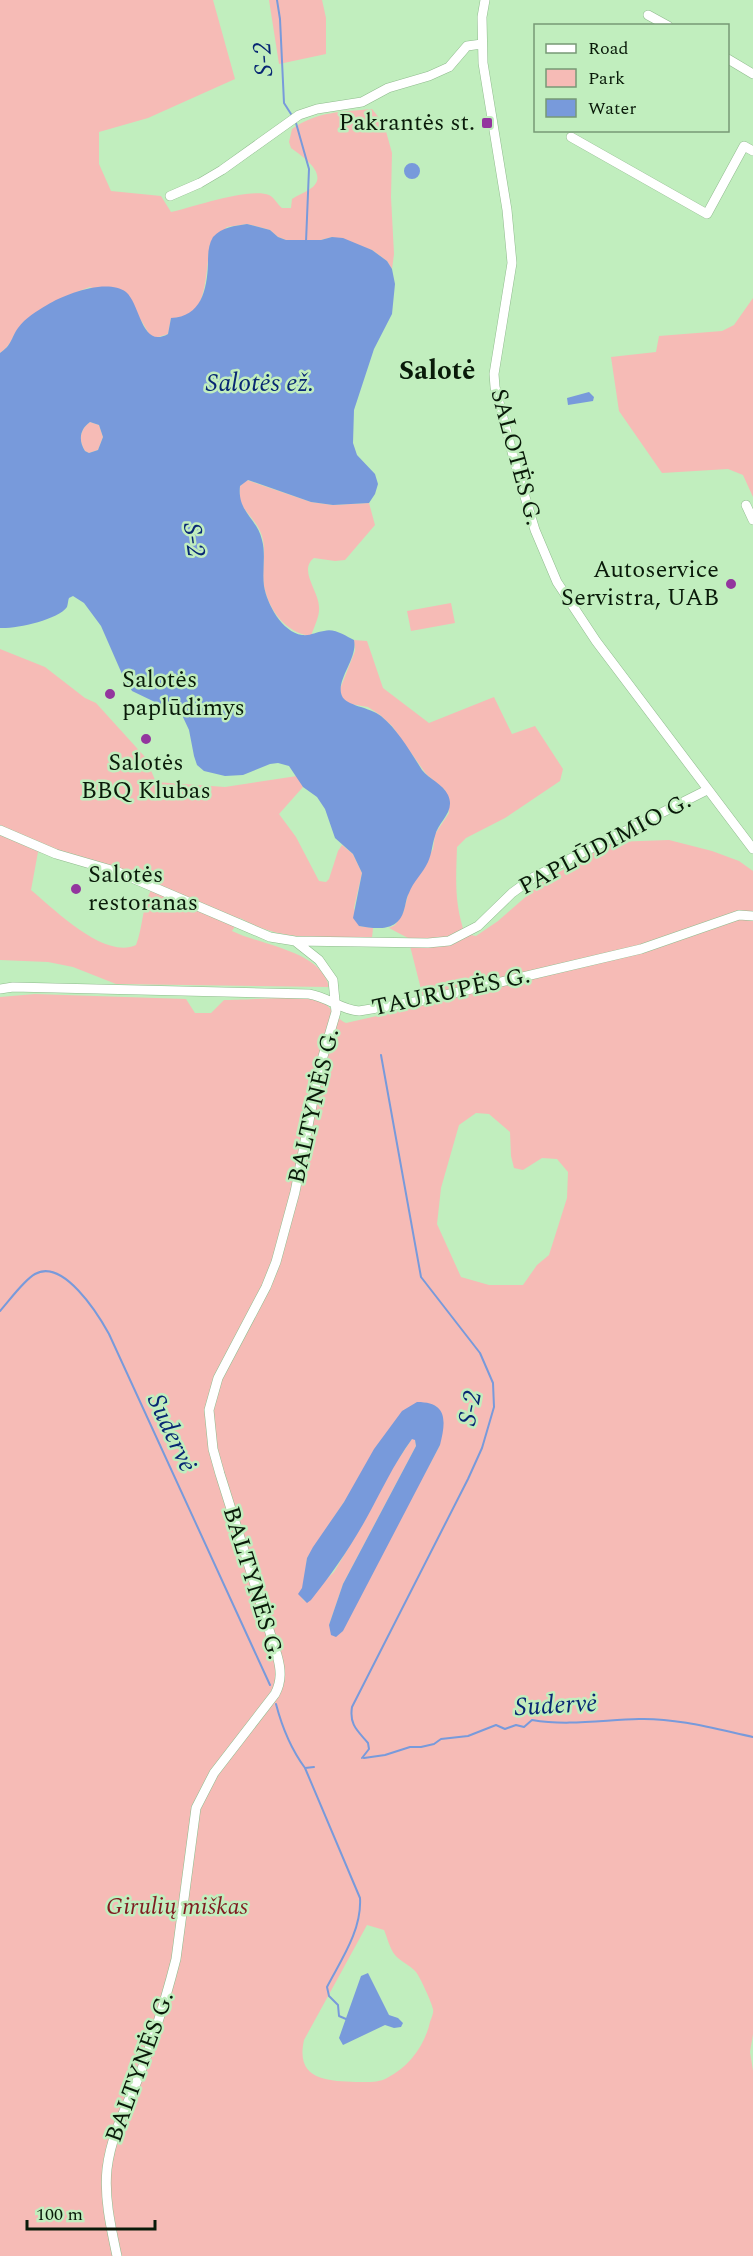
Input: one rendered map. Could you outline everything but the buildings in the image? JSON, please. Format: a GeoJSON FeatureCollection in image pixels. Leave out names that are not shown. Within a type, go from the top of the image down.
{"type":"FeatureCollection","features":[{"type":"Feature","properties":{"kind":"street","name":"SALOTĖS G."},"geometry":{"type":"LineString","coordinates":[[485,0],[482,44],[485,82],[507,210],[512,263],[494,374],[495,387],[535,530],[557,582],[596,641],[753,849]]}},
{"type":"Feature","properties":{"kind":"street"},"geometry":{"type":"LineString","coordinates":[[648,15],[664,24]]}},
{"type":"Feature","properties":{"kind":"street"},"geometry":{"type":"LineString","coordinates":[[170,196],[222,170],[299,115],[317,109],[362,102],[388,88],[442,71],[459,57],[467,46],[482,44]]}},
{"type":"Feature","properties":{"kind":"street"},"geometry":{"type":"LineString","coordinates":[[729,60],[753,74]]}},
{"type":"Feature","properties":{"kind":"street"},"geometry":{"type":"LineString","coordinates":[[571,137],[707,214],[744,146],[753,151]]}},
{"type":"Feature","properties":{"kind":"street"},"geometry":{"type":"LineString","coordinates":[[746,506],[753,520]]}},
{"type":"Feature","properties":{"kind":"street","name":"PAPLŪDIMIO G."},"geometry":{"type":"LineString","coordinates":[[0,830],[56,854],[118,872],[270,938],[295,941],[428,944],[449,940],[478,926],[512,893],[534,877],[707,790]]}},
{"type":"Feature","properties":{"kind":"street","name":"TAURUPĖS G."},"geometry":{"type":"LineString","coordinates":[[2,987],[309,994],[327,998],[349,1010],[359,1011],[420,1000],[640,949],[739,915],[753,916]]}},
{"type":"Feature","properties":{"kind":"street"},"geometry":{"type":"LineString","coordinates":[[295,941],[319,960],[333,980],[336,1003]]}},
{"type":"Feature","properties":{"kind":"street","name":"BALTYNĖS G."},"geometry":{"type":"LineString","coordinates":[[117,2256],[107,2195],[107,2171],[111,2147],[141,2071],[174,1967],[196,1808],[207,1784],[275,1694],[280,1682],[277,1655],[213,1449],[209,1410],[218,1378],[266,1287],[281,1247],[336,1003]]}},
{"type":"Feature","properties":{"kind":"green space"},"geometry":{"type":"Polygon","coordinates":[[[0,0],[213,0],[235,79],[148,118],[99,132],[99,164],[111,191],[161,196],[171,212],[221,199],[260,193],[269,195],[282,208],[291,208],[292,199],[316,184],[317,178],[312,166],[291,148],[289,142],[292,129],[321,116],[372,109],[384,124],[392,153],[391,197],[394,254],[392,269],[387,261],[372,250],[332,237],[321,240],[286,240],[270,230],[247,224],[227,227],[210,244],[202,298],[189,315],[171,318],[168,334],[155,338],[149,334],[141,320],[90,287],[44,308],[20,327],[8,346],[0,353],[0,0]]]}},
{"type":"Feature","properties":{"kind":"green space"},"geometry":{"type":"Polygon","coordinates":[[[269,0],[322,0],[326,18],[326,54],[279,64],[269,0]]]}},
{"type":"Feature","properties":{"kind":"green space"},"geometry":{"type":"Polygon","coordinates":[[[753,298],[753,497],[743,475],[728,469],[662,473],[619,411],[611,357],[656,352],[659,336],[722,331],[734,325],[753,298]]]}},
{"type":"Feature","properties":{"kind":"green space"},"geometry":{"type":"Polygon","coordinates":[[[90,422],[99,425],[103,437],[98,450],[89,453],[85,451],[81,439],[82,431],[90,422]]]}},
{"type":"Feature","properties":{"kind":"green space"},"geometry":{"type":"Polygon","coordinates":[[[247,480],[311,502],[333,505],[369,503],[375,525],[345,560],[314,558],[310,563],[309,575],[319,610],[311,636],[286,625],[274,612],[266,595],[262,537],[243,506],[240,494],[240,486],[247,480]]]}},
{"type":"Feature","properties":{"kind":"green space"},"geometry":{"type":"Polygon","coordinates":[[[451,603],[455,623],[411,631],[407,611],[451,603]]]}},
{"type":"Feature","properties":{"kind":"green space","name":"Girulių miškas"},"geometry":{"type":"Polygon","coordinates":[[[354,640],[367,641],[383,688],[429,723],[494,697],[512,734],[535,726],[563,769],[560,781],[505,818],[466,838],[457,847],[457,901],[465,934],[476,936],[498,921],[545,880],[613,842],[669,840],[712,851],[739,861],[753,871],[753,2034],[750,2052],[753,2071],[753,2256],[0,2256],[0,997],[35,994],[186,999],[195,1013],[211,1013],[224,1000],[303,999],[322,1002],[346,1023],[425,1005],[408,938],[389,928],[395,925],[403,913],[409,891],[433,849],[435,834],[449,813],[445,790],[426,774],[392,726],[380,715],[368,707],[350,704],[342,698],[340,689],[355,651],[354,640]],[[476,1113],[459,1125],[441,1188],[437,1224],[461,1277],[489,1285],[523,1285],[537,1265],[549,1255],[567,1198],[568,1172],[557,1159],[542,1158],[523,1170],[514,1168],[510,1132],[489,1114],[476,1113]],[[437,1406],[344,1502],[307,1558],[302,1597],[304,1601],[334,1572],[391,1470],[412,1439],[415,1439],[416,1446],[343,1584],[329,1625],[425,1473],[440,1445],[437,1406]],[[367,1925],[304,2040],[302,2053],[309,2071],[316,2076],[334,2081],[383,2080],[402,2068],[415,2054],[428,2031],[433,2009],[418,1975],[395,1955],[384,1930],[367,1925]]]}},
{"type":"Feature","properties":{"kind":"green space"},"geometry":{"type":"Polygon","coordinates":[[[0,649],[45,667],[85,698],[96,703],[145,757],[156,782],[225,787],[297,776],[303,787],[279,814],[296,837],[319,881],[326,882],[329,879],[342,845],[353,854],[362,873],[354,908],[359,926],[373,928],[372,938],[304,937],[271,931],[240,918],[232,931],[303,957],[324,975],[329,987],[116,984],[73,967],[48,962],[0,960],[0,649]],[[38,852],[31,890],[65,919],[95,939],[123,948],[136,945],[151,890],[111,873],[38,852]]]}},
{"type":"Feature","properties":{"kind":"water"},"geometry":{"type":"Polygon","coordinates":[[[412,163],[420,171],[412,179],[404,171],[412,163]]]}},
{"type":"Feature","properties":{"kind":"water","name":"Salotės ež."},"geometry":{"type":"Polygon","coordinates":[[[247,224],[270,230],[286,240],[343,238],[372,250],[387,261],[392,269],[395,284],[392,314],[374,349],[354,410],[353,443],[357,455],[375,474],[378,484],[369,503],[333,505],[311,502],[248,480],[240,486],[240,495],[244,509],[256,526],[262,540],[264,586],[272,609],[282,623],[295,633],[305,635],[328,630],[354,640],[353,655],[341,683],[342,696],[348,702],[381,716],[403,741],[422,770],[448,795],[450,806],[437,831],[428,862],[407,897],[401,917],[392,926],[373,928],[359,926],[353,918],[362,873],[353,854],[335,838],[325,809],[317,797],[303,787],[289,766],[278,763],[270,764],[243,775],[225,776],[204,771],[197,765],[189,730],[182,715],[132,691],[101,626],[84,603],[73,596],[69,598],[67,607],[62,612],[46,620],[0,628],[0,353],[9,344],[21,324],[35,312],[64,296],[97,287],[118,288],[126,292],[142,324],[152,336],[159,337],[168,334],[171,318],[189,313],[196,307],[204,292],[210,243],[213,237],[225,229],[247,224]],[[90,422],[82,431],[81,443],[85,451],[89,453],[98,450],[103,437],[99,425],[90,422]]]}},
{"type":"Feature","properties":{"kind":"water"},"geometry":{"type":"Polygon","coordinates":[[[589,392],[594,397],[593,401],[568,405],[567,398],[589,392]]]}},
{"type":"Feature","properties":{"kind":"water"},"geometry":{"type":"Polygon","coordinates":[[[417,1402],[435,1405],[442,1414],[444,1421],[440,1445],[343,1631],[336,1637],[331,1635],[329,1625],[343,1584],[416,1446],[415,1440],[412,1439],[399,1459],[347,1551],[307,1603],[298,1594],[302,1588],[307,1558],[344,1502],[374,1449],[402,1411],[417,1402]]]}},
{"type":"Feature","properties":{"kind":"water"},"geometry":{"type":"Polygon","coordinates":[[[368,1973],[389,2015],[398,2018],[403,2023],[401,2027],[394,2028],[385,2025],[343,2045],[339,2038],[361,1976],[368,1973]]]}},
{"type":"Feature","properties":{"kind":"waterway","name":"S-2"},"geometry":{"type":"LineString","coordinates":[[277,0],[284,103],[291,114]]}},
{"type":"Feature","properties":{"kind":"waterway","name":"S-2"},"geometry":{"type":"LineString","coordinates":[[296,123],[309,169],[306,242]]}},
{"type":"Feature","properties":{"kind":"waterway","name":"S-2"},"geometry":{"type":"LineString","coordinates":[[362,1758],[369,1749],[368,1743],[353,1723],[352,1707],[468,1479],[482,1448],[494,1407],[493,1383],[480,1353],[421,1277],[381,1055]]}},
{"type":"Feature","properties":{"kind":"waterway","name":"Sudervė"},"geometry":{"type":"LineString","coordinates":[[0,1311],[31,1277],[46,1271],[57,1274],[68,1281],[97,1314],[109,1334],[270,1685]]}},
{"type":"Feature","properties":{"kind":"waterway","name":"Sudervė"},"geometry":{"type":"LineString","coordinates":[[276,1704],[295,1753],[305,1768],[314,1767]]}},
{"type":"Feature","properties":{"kind":"waterway","name":"Sudervė"},"geometry":{"type":"LineString","coordinates":[[364,1758],[434,1744],[441,1739],[468,1736],[496,1725],[505,1729],[516,1725],[524,1727],[532,1720],[572,1723],[639,1719],[668,1720],[753,1737]]}},
{"type":"Feature","properties":{"kind":"waterway"},"geometry":{"type":"LineString","coordinates":[[305,1768],[360,1898],[358,1922],[354,1933],[327,1987],[329,1996],[338,2005],[339,2016],[346,2019]]}},
{"type":"Feature","properties":{"kind":"place","name":"Pakrantės st."},"geometry":{"type":"Point","coordinates":[487,123]}},
{"type":"Feature","properties":{"kind":"place","name":"Autoservice Servistra, UAB"},"geometry":{"type":"Point","coordinates":[731,584]}},
{"type":"Feature","properties":{"kind":"place","name":"Salotės paplūdimys"},"geometry":{"type":"Point","coordinates":[110,694]}},
{"type":"Feature","properties":{"kind":"place","name":"Salotės BBQ Klubas"},"geometry":{"type":"Point","coordinates":[146,739]}},
{"type":"Feature","properties":{"kind":"place","name":"Salotės restoranas"},"geometry":{"type":"Point","coordinates":[76,889]}},
{"type":"Feature","properties":{"kind":"district","name":"Salotė"},"geometry":{"type":"Point","coordinates":[437,371]}}]}
